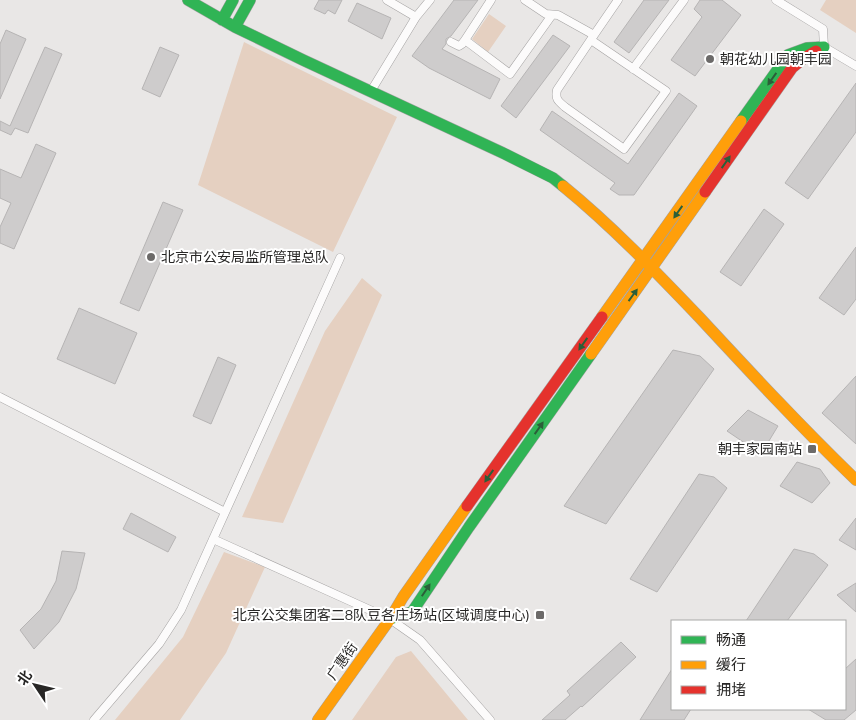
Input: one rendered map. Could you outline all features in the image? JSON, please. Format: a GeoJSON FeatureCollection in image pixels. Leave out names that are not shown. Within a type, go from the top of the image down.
{"type":"FeatureCollection","features":[{"type":"Feature","properties":{"kind":"street"},"geometry":{"type":"LineString","coordinates":[[188,0],[235,27],[503,152],[553,178],[591,209],[644,260],[818,443],[856,480]]}},
{"type":"Feature","properties":{"kind":"street"},"geometry":{"type":"LineString","coordinates":[[222,20],[233,0]]}},
{"type":"Feature","properties":{"kind":"street"},"geometry":{"type":"LineString","coordinates":[[235,27],[250,0]]}},
{"type":"Feature","properties":{"kind":"street"},"geometry":{"type":"LineString","coordinates":[[387,0],[416,17]]}},
{"type":"Feature","properties":{"kind":"street"},"geometry":{"type":"LineString","coordinates":[[371,91],[416,17],[430,0]]}},
{"type":"Feature","properties":{"kind":"street"},"geometry":{"type":"LineString","coordinates":[[451,42],[458,46],[465,40],[491,0]]}},
{"type":"Feature","properties":{"kind":"street"},"geometry":{"type":"LineString","coordinates":[[525,0],[546,14],[558,16],[592,38],[666,91],[624,149],[564,107],[557,100],[556,95],[558,90],[592,38],[618,0]]}},
{"type":"Feature","properties":{"kind":"street"},"geometry":{"type":"LineString","coordinates":[[634,69],[684,0]]}},
{"type":"Feature","properties":{"kind":"street"},"geometry":{"type":"LineString","coordinates":[[776,0],[822,29],[824,47]]}},
{"type":"Feature","properties":{"kind":"street"},"geometry":{"type":"LineString","coordinates":[[465,40],[510,74],[552,15]]}},
{"type":"Feature","properties":{"kind":"street"},"geometry":{"type":"LineString","coordinates":[[824,47],[856,66]]}},
{"type":"Feature","properties":{"kind":"street"},"geometry":{"type":"LineString","coordinates":[[390,619],[412,612],[469,527],[792,68],[804,58],[824,47]]}},
{"type":"Feature","properties":{"kind":"street","name":"广惠街"},"geometry":{"type":"LineString","coordinates":[[318,720],[390,619],[403,597],[788,55],[807,48],[824,47]]}},
{"type":"Feature","properties":{"kind":"street"},"geometry":{"type":"LineString","coordinates":[[94,720],[159,644],[181,610],[340,258]]}},
{"type":"Feature","properties":{"kind":"street"},"geometry":{"type":"LineString","coordinates":[[0,397],[225,512]]}},
{"type":"Feature","properties":{"kind":"street"},"geometry":{"type":"LineString","coordinates":[[213,539],[390,619],[420,640],[490,720]]}},
{"type":"Feature","properties":{"kind":"shaded area"},"geometry":{"type":"Polygon","coordinates":[[[826,0],[856,0],[856,33],[820,10],[826,0]]]}},
{"type":"Feature","properties":{"kind":"shaded area"},"geometry":{"type":"Polygon","coordinates":[[[489,14],[506,26],[488,52],[472,39],[489,14]]]}},
{"type":"Feature","properties":{"kind":"shaded area"},"geometry":{"type":"Polygon","coordinates":[[[244,42],[397,117],[333,252],[198,185],[244,42]]]}},
{"type":"Feature","properties":{"kind":"shaded area"},"geometry":{"type":"Polygon","coordinates":[[[362,278],[382,295],[283,523],[242,517],[325,331],[362,278]]]}},
{"type":"Feature","properties":{"kind":"shaded area"},"geometry":{"type":"Polygon","coordinates":[[[224,552],[265,567],[226,653],[180,720],[115,720],[183,637],[224,552]]]}},
{"type":"Feature","properties":{"kind":"shaded area"},"geometry":{"type":"Polygon","coordinates":[[[411,651],[468,720],[352,720],[396,657],[411,651]]]}},
{"type":"Feature","properties":{"kind":"building"},"geometry":{"type":"Polygon","coordinates":[[[319,0],[342,0],[335,14],[328,10],[325,14],[314,9],[319,0]]]}},
{"type":"Feature","properties":{"kind":"building"},"geometry":{"type":"Polygon","coordinates":[[[454,0],[478,0],[451,36],[446,39],[446,44],[442,49],[500,79],[490,99],[429,68],[412,56],[454,0]]]}},
{"type":"Feature","properties":{"kind":"building"},"geometry":{"type":"Polygon","coordinates":[[[644,0],[669,0],[629,53],[614,42],[644,0]]]}},
{"type":"Feature","properties":{"kind":"building"},"geometry":{"type":"Polygon","coordinates":[[[700,0],[722,0],[741,15],[695,76],[671,60],[702,17],[694,9],[700,0]]]}},
{"type":"Feature","properties":{"kind":"building"},"geometry":{"type":"Polygon","coordinates":[[[357,3],[391,18],[382,39],[348,21],[357,3]]]}},
{"type":"Feature","properties":{"kind":"building"},"geometry":{"type":"Polygon","coordinates":[[[6,30],[26,39],[0,99],[0,44],[6,30]]]}},
{"type":"Feature","properties":{"kind":"building"},"geometry":{"type":"Polygon","coordinates":[[[553,35],[570,46],[516,118],[501,106],[553,35]]]}},
{"type":"Feature","properties":{"kind":"building"},"geometry":{"type":"Polygon","coordinates":[[[45,47],[62,54],[28,133],[15,128],[11,135],[0,130],[0,121],[10,126],[45,47]]]}},
{"type":"Feature","properties":{"kind":"building"},"geometry":{"type":"Polygon","coordinates":[[[160,47],[179,55],[160,97],[142,89],[160,47]]]}},
{"type":"Feature","properties":{"kind":"building"},"geometry":{"type":"Polygon","coordinates":[[[856,83],[856,132],[808,199],[785,183],[856,83]]]}},
{"type":"Feature","properties":{"kind":"building"},"geometry":{"type":"Polygon","coordinates":[[[679,93],[697,106],[634,195],[619,195],[610,189],[615,183],[540,130],[552,111],[628,164],[679,93]]]}},
{"type":"Feature","properties":{"kind":"building"},"geometry":{"type":"Polygon","coordinates":[[[36,144],[56,153],[14,249],[0,243],[0,227],[11,203],[0,198],[0,169],[21,178],[36,144]]]}},
{"type":"Feature","properties":{"kind":"building","name":"北京市公安局监所管理总队"},"geometry":{"type":"Polygon","coordinates":[[[163,202],[183,210],[139,311],[120,303],[163,202]]]}},
{"type":"Feature","properties":{"kind":"building"},"geometry":{"type":"Polygon","coordinates":[[[764,209],[784,224],[741,286],[720,272],[764,209]]]}},
{"type":"Feature","properties":{"kind":"building"},"geometry":{"type":"Polygon","coordinates":[[[856,247],[856,299],[844,315],[819,298],[856,247]]]}},
{"type":"Feature","properties":{"kind":"building"},"geometry":{"type":"Polygon","coordinates":[[[79,308],[137,333],[115,384],[57,359],[79,308]]]}},
{"type":"Feature","properties":{"kind":"building"},"geometry":{"type":"Polygon","coordinates":[[[673,350],[700,356],[714,369],[606,524],[564,506],[673,350]]]}},
{"type":"Feature","properties":{"kind":"building"},"geometry":{"type":"Polygon","coordinates":[[[218,357],[236,365],[211,424],[193,416],[218,357]]]}},
{"type":"Feature","properties":{"kind":"building"},"geometry":{"type":"Polygon","coordinates":[[[856,376],[856,444],[822,413],[856,376]]]}},
{"type":"Feature","properties":{"kind":"building"},"geometry":{"type":"Polygon","coordinates":[[[748,410],[778,426],[761,454],[727,431],[748,410]]]}},
{"type":"Feature","properties":{"kind":"building"},"geometry":{"type":"Polygon","coordinates":[[[797,462],[820,469],[830,483],[812,503],[780,486],[797,462]]]}},
{"type":"Feature","properties":{"kind":"building"},"geometry":{"type":"Polygon","coordinates":[[[699,474],[714,477],[727,488],[657,592],[630,579],[699,474]]]}},
{"type":"Feature","properties":{"kind":"building"},"geometry":{"type":"Polygon","coordinates":[[[131,513],[176,537],[168,552],[123,529],[131,513]]]}},
{"type":"Feature","properties":{"kind":"building"},"geometry":{"type":"Polygon","coordinates":[[[856,518],[856,550],[839,540],[856,518]]]}},
{"type":"Feature","properties":{"kind":"building"},"geometry":{"type":"Polygon","coordinates":[[[794,549],[814,554],[828,565],[788,620],[747,620],[794,549]]]}},
{"type":"Feature","properties":{"kind":"building"},"geometry":{"type":"Polygon","coordinates":[[[62,551],[85,553],[76,589],[59,622],[34,649],[20,630],[41,609],[56,581],[62,551]]]}},
{"type":"Feature","properties":{"kind":"building"},"geometry":{"type":"Polygon","coordinates":[[[856,583],[856,612],[837,595],[856,583]]]}},
{"type":"Feature","properties":{"kind":"building"},"geometry":{"type":"Polygon","coordinates":[[[621,642],[636,657],[582,707],[565,720],[542,720],[570,695],[567,691],[621,642]]]}},
{"type":"Feature","properties":{"kind":"building"},"geometry":{"type":"Polygon","coordinates":[[[856,659],[856,710],[844,720],[826,720],[810,710],[846,710],[846,668],[856,659]]]}},
{"type":"Feature","properties":{"kind":"building"},"geometry":{"type":"Polygon","coordinates":[[[671,671],[671,710],[690,710],[684,720],[640,720],[671,671]]]}},
{"type":"Feature","properties":{"kind":"traffic: fast"},"geometry":{"type":"LineString","coordinates":[[188,0],[235,27],[503,153],[553,178],[563,186]]}},
{"type":"Feature","properties":{"kind":"traffic: fast"},"geometry":{"type":"LineString","coordinates":[[222,20],[233,0]]}},
{"type":"Feature","properties":{"kind":"traffic: fast"},"geometry":{"type":"LineString","coordinates":[[235,27],[250,0]]}},
{"type":"Feature","properties":{"kind":"traffic: fast"},"geometry":{"type":"LineString","coordinates":[[741,121],[788,55],[807,48],[824,47]]}},
{"type":"Feature","properties":{"kind":"traffic: fast"},"geometry":{"type":"LineString","coordinates":[[390,619],[412,612],[469,527],[591,354]]}},
{"type":"Feature","properties":{"kind":"traffic: slow"},"geometry":{"type":"LineString","coordinates":[[602,317],[741,121]]}},
{"type":"Feature","properties":{"kind":"traffic: slow"},"geometry":{"type":"LineString","coordinates":[[563,186],[599,217],[650,267],[856,480]]}},
{"type":"Feature","properties":{"kind":"traffic: slow"},"geometry":{"type":"LineString","coordinates":[[591,354],[705,192]]}},
{"type":"Feature","properties":{"kind":"traffic: slow"},"geometry":{"type":"LineString","coordinates":[[318,720],[467,506]]}},
{"type":"Feature","properties":{"kind":"traffic: jam"},"geometry":{"type":"LineString","coordinates":[[705,192],[792,68],[816,51]]}},
{"type":"Feature","properties":{"kind":"traffic: jam"},"geometry":{"type":"LineString","coordinates":[[467,506],[602,317]]}},
{"type":"Feature","properties":{"kind":"place","name":"朝花幼儿园朝丰园"},"geometry":{"type":"Point","coordinates":[710,59]}},
{"type":"Feature","properties":{"kind":"place","name":"北京市公安局监所管理总队"},"geometry":{"type":"Point","coordinates":[151,257]}},
{"type":"Feature","properties":{"kind":"place","name":"朝丰家园南站"},"geometry":{"type":"Point","coordinates":[812,449]}},
{"type":"Feature","properties":{"kind":"place","name":"北京公交集团客二8队豆各庄场站(区域调度中心)"},"geometry":{"type":"Point","coordinates":[540,615]}}]}
